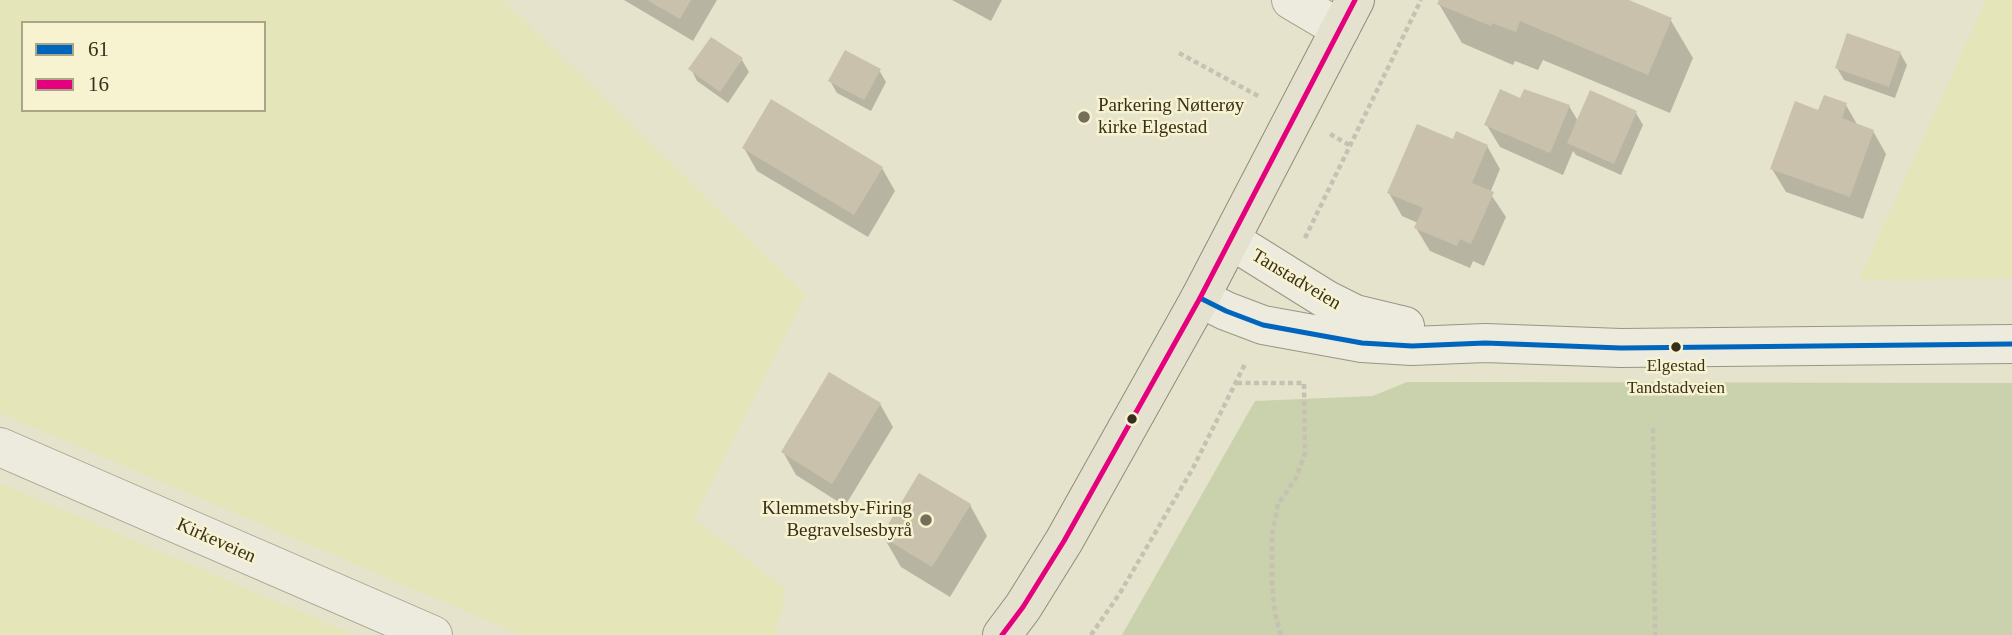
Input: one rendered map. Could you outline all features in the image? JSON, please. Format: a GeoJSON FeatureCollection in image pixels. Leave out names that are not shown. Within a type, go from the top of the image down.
{"type":"FeatureCollection","features":[{"type":"Feature","properties":{"kind":"main road"},"geometry":{"type":"LineString","coordinates":[[1002,635],[1023,607],[1064,541],[1200,298],[1348,15],[1291,0]]}},
{"type":"Feature","properties":{"kind":"main road","name":"Tanstadveien"},"geometry":{"type":"LineString","coordinates":[[1231,240],[1327,300],[1355,314],[1485,343]]}},
{"type":"Feature","properties":{"kind":"main road","name":"Tanstadveien"},"geometry":{"type":"LineString","coordinates":[[1200,298],[1263,325],[1362,343],[1412,346],[1485,343],[1621,348],[2012,344]]}},
{"type":"Feature","properties":{"kind":"main road","name":"Kirkeveien"},"geometry":{"type":"LineString","coordinates":[[0,447],[433,635]]}},
{"type":"Feature","properties":{"kind":"path"},"geometry":{"type":"LineString","coordinates":[[1301,246],[1421,0]]}},
{"type":"Feature","properties":{"kind":"path"},"geometry":{"type":"LineString","coordinates":[[1179,53],[1270,103]]}},
{"type":"Feature","properties":{"kind":"path"},"geometry":{"type":"LineString","coordinates":[[1320,129],[1350,146]]}},
{"type":"Feature","properties":{"kind":"path"},"geometry":{"type":"LineString","coordinates":[[1304,239],[1314,247]]}},
{"type":"Feature","properties":{"kind":"path"},"geometry":{"type":"LineString","coordinates":[[1091,635],[1193,468],[1248,358]]}},
{"type":"Feature","properties":{"kind":"path"},"geometry":{"type":"LineString","coordinates":[[1237,383],[1304,383],[1305,453],[1296,478],[1278,504],[1272,535],[1272,585],[1275,614],[1282,635]]}},
{"type":"Feature","properties":{"kind":"path"},"geometry":{"type":"LineString","coordinates":[[1653,428],[1655,635]]}},
{"type":"Feature","properties":{"kind":"green space"},"geometry":{"type":"Polygon","coordinates":[[[0,0],[503,0],[806,295],[694,519],[786,589],[776,635],[521,635],[0,413],[0,0]]]}},
{"type":"Feature","properties":{"kind":"green space"},"geometry":{"type":"Polygon","coordinates":[[[1986,0],[2012,0],[2012,278],[1859,280],[1986,0]]]}},
{"type":"Feature","properties":{"kind":"green space"},"geometry":{"type":"Polygon","coordinates":[[[1407,382],[2012,383],[2012,635],[1122,635],[1255,401],[1373,396],[1407,382]]]}},
{"type":"Feature","properties":{"kind":"green space"},"geometry":{"type":"Polygon","coordinates":[[[0,483],[355,635],[0,635],[0,483]]]}},
{"type":"Feature","properties":{"kind":"building"},"geometry":{"type":"Polygon","coordinates":[[[647,0],[691,0],[680,19],[647,0]]]}},
{"type":"Feature","properties":{"kind":"building"},"geometry":{"type":"Polygon","coordinates":[[[1439,0],[1629,0],[1672,18],[1648,75],[1520,21],[1516,32],[1492,23],[1491,26],[1437,4],[1439,0]]]}},
{"type":"Feature","properties":{"kind":"building"},"geometry":{"type":"Polygon","coordinates":[[[1847,33],[1901,52],[1889,87],[1835,68],[1847,33]]]}},
{"type":"Feature","properties":{"kind":"building"},"geometry":{"type":"Polygon","coordinates":[[[711,37],[743,58],[720,92],[688,69],[711,37]]]}},
{"type":"Feature","properties":{"kind":"building"},"geometry":{"type":"Polygon","coordinates":[[[845,50],[881,69],[864,100],[828,81],[845,50]]]}},
{"type":"Feature","properties":{"kind":"building"},"geometry":{"type":"Polygon","coordinates":[[[1500,89],[1520,98],[1524,89],[1570,105],[1550,153],[1484,125],[1500,89]]]}},
{"type":"Feature","properties":{"kind":"building"},"geometry":{"type":"Polygon","coordinates":[[[1590,90],[1637,111],[1614,164],[1567,143],[1590,90]]]}},
{"type":"Feature","properties":{"kind":"building"},"geometry":{"type":"Polygon","coordinates":[[[1824,95],[1847,103],[1842,118],[1874,130],[1850,197],[1770,169],[1795,101],[1818,110],[1824,95]]]}},
{"type":"Feature","properties":{"kind":"building"},"geometry":{"type":"Polygon","coordinates":[[[771,99],[883,167],[854,215],[742,148],[771,99]]]}},
{"type":"Feature","properties":{"kind":"building"},"geometry":{"type":"Polygon","coordinates":[[[1417,124],[1453,139],[1456,131],[1488,145],[1472,183],[1494,192],[1471,244],[1460,239],[1457,246],[1414,228],[1423,208],[1387,193],[1417,124]]]}},
{"type":"Feature","properties":{"kind":"building"},"geometry":{"type":"Polygon","coordinates":[[[829,372],[881,403],[832,484],[781,452],[829,372]]]}},
{"type":"Feature","properties":{"kind":"building","name":"Klemmetsby-Firing Begravelsesbyrå"},"geometry":{"type":"Polygon","coordinates":[[[919,473],[971,504],[932,567],[881,536],[919,473]]]}},
{"type":"Feature","properties":{"kind":"transit line","name":"16"},"geometry":{"type":"LineString","coordinates":[[1002,635],[1023,607],[1064,541],[1200,298],[1355,0]]}},
{"type":"Feature","properties":{"kind":"transit line","name":"61"},"geometry":{"type":"LineString","coordinates":[[1200,298],[1263,325],[1362,343],[1412,346],[1485,343],[1621,348],[2012,344]]}},
{"type":"Feature","properties":{"kind":"place","name":"Parkering Nøtterøy kirke Elgestad"},"geometry":{"type":"Point","coordinates":[1084,117]}},
{"type":"Feature","properties":{"kind":"place","name":"Elgestad Tandstadveien"},"geometry":{"type":"Point","coordinates":[1676,347]}},
{"type":"Feature","properties":{"kind":"place","name":"Klemmetsby-Firing Begravelsesbyrå"},"geometry":{"type":"Point","coordinates":[926,520]}}]}
